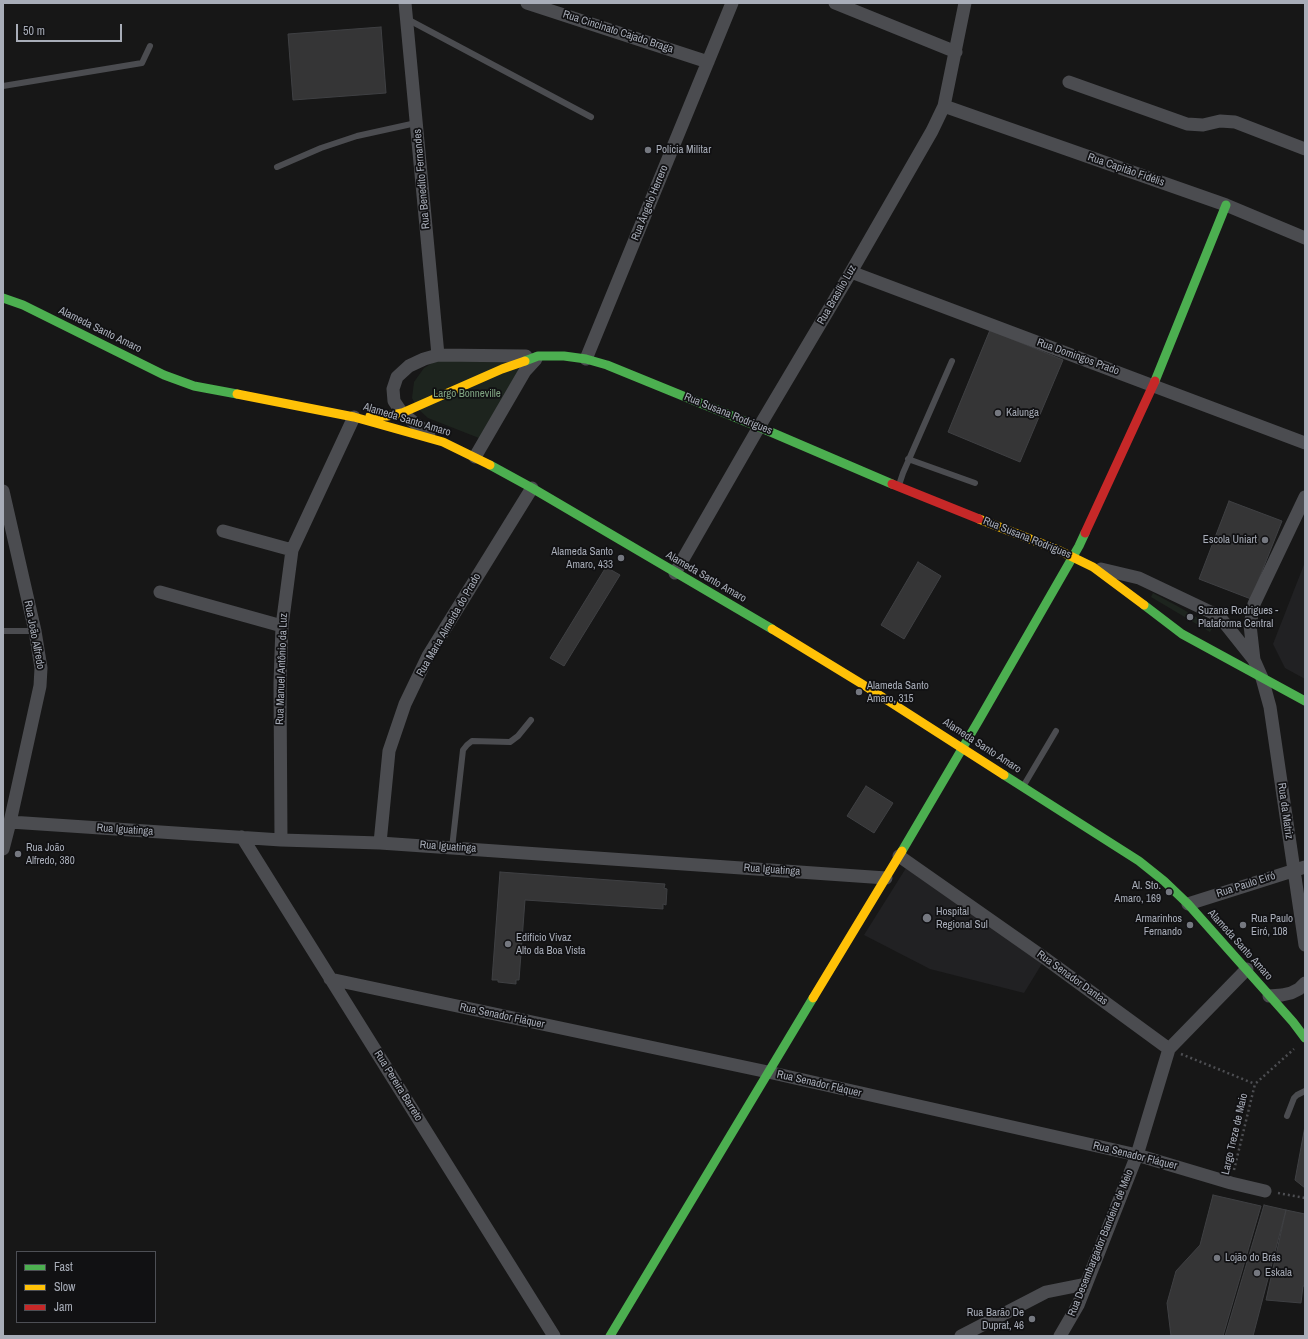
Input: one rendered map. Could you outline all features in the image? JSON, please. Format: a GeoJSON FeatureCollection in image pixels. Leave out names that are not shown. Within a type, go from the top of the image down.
{"type":"FeatureCollection","features":[{"type":"Feature","properties":{"kind":"main road"},"geometry":{"type":"LineString","coordinates":[[610,1336],[886,878],[963,748],[1079,546],[1153,385],[1226,205]]}},
{"type":"Feature","properties":{"kind":"main road"},"geometry":{"type":"LineString","coordinates":[[3,292],[23,306]]}},
{"type":"Feature","properties":{"kind":"main road","name":"Alameda Santo Amaro"},"geometry":{"type":"LineString","coordinates":[[3,298],[23,306],[164,375],[194,386],[354,416],[443,442],[475,457],[532,488],[799,645],[1139,861],[1164,881],[1188,904],[1247,969],[1293,1022],[1302,1041]]}},
{"type":"Feature","properties":{"kind":"main road"},"geometry":{"type":"LineString","coordinates":[[3,309],[23,306]]}},
{"type":"Feature","properties":{"kind":"main road","name":"Rua Susana Rodrigues"},"geometry":{"type":"LineString","coordinates":[[354,416],[387,416],[402,413],[502,369],[538,356],[564,356],[586,359],[607,365],[759,427],[898,487],[1058,550],[1093,567],[1182,634],[1262,678]]}},
{"type":"Feature","properties":{"kind":"main road"},"geometry":{"type":"LineString","coordinates":[[1262,678],[1305,701]]}},
{"type":"Feature","properties":{"kind":"main road"},"geometry":{"type":"LineString","coordinates":[[1293,1022],[1305,1027]]}},
{"type":"Feature","properties":{"kind":"street","name":"Rua Benedito Fernandes"},"geometry":{"type":"LineString","coordinates":[[405,3],[438,355]]}},
{"type":"Feature","properties":{"kind":"street","name":"Rua Cincinato Cajado Braga"},"geometry":{"type":"LineString","coordinates":[[527,3],[708,62]]}},
{"type":"Feature","properties":{"kind":"street","name":"Rua Ângelo Herrero"},"geometry":{"type":"LineString","coordinates":[[586,359],[732,3]]}},
{"type":"Feature","properties":{"kind":"street"},"geometry":{"type":"LineString","coordinates":[[835,3],[956,52]]}},
{"type":"Feature","properties":{"kind":"street","name":"Rua Brasílio Luz"},"geometry":{"type":"LineString","coordinates":[[675,573],[932,131],[944,106],[965,3]]}},
{"type":"Feature","properties":{"kind":"street"},"geometry":{"type":"LineString","coordinates":[[1069,82],[1187,124],[1203,125],[1220,121],[1235,122],[1305,149]]}},
{"type":"Feature","properties":{"kind":"street","name":"Rua Capitão Fidélis"},"geometry":{"type":"LineString","coordinates":[[944,106],[1226,205],[1305,238]]}},
{"type":"Feature","properties":{"kind":"street","name":"Rua Domingos Prado"},"geometry":{"type":"LineString","coordinates":[[851,272],[1305,443]]}},
{"type":"Feature","properties":{"kind":"street"},"geometry":{"type":"LineString","coordinates":[[443,442],[402,413],[394,401],[393,389],[397,377],[409,366],[424,359],[438,355],[538,356]]}},
{"type":"Feature","properties":{"kind":"street"},"geometry":{"type":"LineString","coordinates":[[475,457],[525,371],[538,356]]}},
{"type":"Feature","properties":{"kind":"street","name":"Rua Manuel Antônio da Luz"},"geometry":{"type":"LineString","coordinates":[[281,840],[280,683],[282,626],[292,550],[354,416]]}},
{"type":"Feature","properties":{"kind":"street","name":"Rua Maria Almeida do Prado"},"geometry":{"type":"LineString","coordinates":[[380,843],[389,751],[405,704],[428,656],[532,488]]}},
{"type":"Feature","properties":{"kind":"street","name":"Rua João Alfredo"},"geometry":{"type":"LineString","coordinates":[[3,491],[41,668],[40,686],[3,848]]}},
{"type":"Feature","properties":{"kind":"street"},"geometry":{"type":"LineString","coordinates":[[1254,660],[1250,625],[1254,604],[1305,497]]}},
{"type":"Feature","properties":{"kind":"street"},"geometry":{"type":"LineString","coordinates":[[223,531],[292,550]]}},
{"type":"Feature","properties":{"kind":"street","name":"Rua Susana Rodrigues"},"geometry":{"type":"LineString","coordinates":[[1093,567],[1139,578],[1219,616],[1254,660],[1262,678]]}},
{"type":"Feature","properties":{"kind":"street"},"geometry":{"type":"LineString","coordinates":[[160,592],[282,626]]}},
{"type":"Feature","properties":{"kind":"street","name":"Rua da Matriz"},"geometry":{"type":"LineString","coordinates":[[1262,678],[1270,707],[1299,868],[1305,945]]}},
{"type":"Feature","properties":{"kind":"street","name":"Rua Iguatinga"},"geometry":{"type":"LineString","coordinates":[[10,822],[281,840],[380,843],[886,878]]}},
{"type":"Feature","properties":{"kind":"street","name":"Rua Pereira Barreto"},"geometry":{"type":"LineString","coordinates":[[242,837],[548,1334]]}},
{"type":"Feature","properties":{"kind":"street","name":"Rua Senador Dantas"},"geometry":{"type":"LineString","coordinates":[[899,856],[1046,959],[1169,1049]]}},
{"type":"Feature","properties":{"kind":"street","name":"Rua Paulo Eiró"},"geometry":{"type":"LineString","coordinates":[[1188,904],[1299,868]]}},
{"type":"Feature","properties":{"kind":"street","name":"Rua Desembargador Bandeira de Melo"},"geometry":{"type":"LineString","coordinates":[[1060,1336],[1078,1305],[1137,1155],[1169,1049],[1247,969]]}},
{"type":"Feature","properties":{"kind":"street","name":"Rua Senador Fláquer"},"geometry":{"type":"LineString","coordinates":[[330,979],[768,1072],[1137,1155],[1231,1183],[1265,1191]]}},
{"type":"Feature","properties":{"kind":"street"},"geometry":{"type":"LineString","coordinates":[[1269,996],[1291,993],[1299,990],[1305,983]]}},
{"type":"Feature","properties":{"kind":"street"},"geometry":{"type":"LineString","coordinates":[[961,1336],[1046,1292],[1086,1284]]}},
{"type":"Feature","properties":{"kind":"lane"},"geometry":{"type":"LineString","coordinates":[[407,19],[591,117]]}},
{"type":"Feature","properties":{"kind":"lane"},"geometry":{"type":"LineString","coordinates":[[3,86],[142,64],[150,46]]}},
{"type":"Feature","properties":{"kind":"lane"},"geometry":{"type":"LineString","coordinates":[[277,166],[321,148],[357,136],[416,123]]}},
{"type":"Feature","properties":{"kind":"lane"},"geometry":{"type":"LineString","coordinates":[[898,487],[908,459],[952,361]]}},
{"type":"Feature","properties":{"kind":"lane"},"geometry":{"type":"LineString","coordinates":[[908,459],[975,483]]}},
{"type":"Feature","properties":{"kind":"lane"},"geometry":{"type":"LineString","coordinates":[[3,631],[34,631]]}},
{"type":"Feature","properties":{"kind":"lane"},"geometry":{"type":"LineString","coordinates":[[452,848],[463,750],[472,741],[510,742],[518,736],[531,720]]}},
{"type":"Feature","properties":{"kind":"lane"},"geometry":{"type":"LineString","coordinates":[[1023,787],[1056,731]]}},
{"type":"Feature","properties":{"kind":"lane"},"geometry":{"type":"LineString","coordinates":[[1288,1116],[1294,1098],[1305,1091]]}},
{"type":"Feature","properties":{"kind":"path","name":"Largo Treze de Maio"},"geometry":{"type":"LineString","coordinates":[[1231,1183],[1255,1084],[1302,1041]]}},
{"type":"Feature","properties":{"kind":"path"},"geometry":{"type":"LineString","coordinates":[[1169,1049],[1255,1084]]}},
{"type":"Feature","properties":{"kind":"path"},"geometry":{"type":"LineString","coordinates":[[1265,1191],[1305,1198]]}},
{"type":"Feature","properties":{"kind":"shaded area"},"geometry":{"type":"Polygon","coordinates":[[[1305,562],[1305,679],[1285,668],[1273,644],[1305,562]]]}},
{"type":"Feature","properties":{"kind":"shaded area","name":"Hospital Regional Sul"},"geometry":{"type":"Polygon","coordinates":[[[906,868],[1043,962],[1024,993],[930,969],[864,935],[906,868]]]}},
{"type":"Feature","properties":{"kind":"green space","name":"Largo Bonneville"},"geometry":{"type":"Polygon","coordinates":[[[442,357],[527,360],[484,440],[428,418],[418,409],[412,398],[414,382],[424,368],[442,357]]]}},
{"type":"Feature","properties":{"kind":"green space"},"geometry":{"type":"Polygon","coordinates":[[[1153,593],[1213,627],[1210,632],[1151,597],[1153,593]]]}},
{"type":"Feature","properties":{"kind":"building"},"geometry":{"type":"Polygon","coordinates":[[[381,27],[386,93],[293,100],[288,34],[381,27]]]}},
{"type":"Feature","properties":{"kind":"building","name":"Kalunga"},"geometry":{"type":"Polygon","coordinates":[[[990,330],[1063,360],[1020,462],[948,432],[990,330]]]}},
{"type":"Feature","properties":{"kind":"building"},"geometry":{"type":"Polygon","coordinates":[[[1229,501],[1282,521],[1251,599],[1199,579],[1229,501]]]}},
{"type":"Feature","properties":{"kind":"building"},"geometry":{"type":"Polygon","coordinates":[[[918,562],[941,576],[904,639],[881,625],[918,562]]]}},
{"type":"Feature","properties":{"kind":"building"},"geometry":{"type":"Polygon","coordinates":[[[606,567],[620,575],[564,666],[550,658],[606,567]]]}},
{"type":"Feature","properties":{"kind":"building"},"geometry":{"type":"Polygon","coordinates":[[[866,786],[893,803],[874,833],[847,816],[866,786]]]}},
{"type":"Feature","properties":{"kind":"building","name":"Edifício Vivaz Alto da Boa Vista"},"geometry":{"type":"Polygon","coordinates":[[[500,872],[665,884],[664,888],[667,889],[666,905],[663,904],[663,909],[525,900],[519,980],[516,980],[516,984],[498,982],[498,980],[492,980],[500,872]]]}},
{"type":"Feature","properties":{"kind":"building"},"geometry":{"type":"Polygon","coordinates":[[[1305,1126],[1305,1188],[1295,1180],[1305,1126]]]}},
{"type":"Feature","properties":{"kind":"building","name":"Lojão do Brás"},"geometry":{"type":"Polygon","coordinates":[[[1213,1195],[1261,1206],[1223,1336],[1171,1336],[1167,1303],[1176,1271],[1200,1245],[1213,1195]]]}},
{"type":"Feature","properties":{"kind":"building","name":"Eskala"},"geometry":{"type":"Polygon","coordinates":[[[1264,1205],[1286,1210],[1253,1336],[1225,1336],[1264,1205]]]}},
{"type":"Feature","properties":{"kind":"building"},"geometry":{"type":"Polygon","coordinates":[[[1286,1210],[1305,1214],[1305,1286],[1303,1286],[1301,1303],[1266,1300],[1286,1210]]]}},
{"type":"Feature","properties":{"kind":"traffic: fast"},"geometry":{"type":"LineString","coordinates":[[1155,381],[1226,205]]}},
{"type":"Feature","properties":{"kind":"traffic: fast"},"geometry":{"type":"LineString","coordinates":[[3,298],[23,305],[164,375],[194,386],[237,394]]}},
{"type":"Feature","properties":{"kind":"traffic: fast"},"geometry":{"type":"LineString","coordinates":[[525,361],[538,356],[564,356],[586,359],[607,365],[759,427],[892,484]]}},
{"type":"Feature","properties":{"kind":"traffic: fast"},"geometry":{"type":"LineString","coordinates":[[490,465],[532,488],[772,629]]}},
{"type":"Feature","properties":{"kind":"traffic: fast"},"geometry":{"type":"LineString","coordinates":[[902,851],[979,720],[1085,533]]}},
{"type":"Feature","properties":{"kind":"traffic: fast"},"geometry":{"type":"LineString","coordinates":[[1144,605],[1182,634],[1305,701]]}},
{"type":"Feature","properties":{"kind":"traffic: fast"},"geometry":{"type":"LineString","coordinates":[[1004,775],[1139,861],[1164,881],[1188,904],[1293,1022],[1305,1038]]}},
{"type":"Feature","properties":{"kind":"traffic: fast"},"geometry":{"type":"LineString","coordinates":[[610,1336],[813,998]]}},
{"type":"Feature","properties":{"kind":"traffic: slow"},"geometry":{"type":"LineString","coordinates":[[370,416],[387,416],[402,413],[502,369],[525,361]]}},
{"type":"Feature","properties":{"kind":"traffic: slow"},"geometry":{"type":"LineString","coordinates":[[237,394],[354,417],[443,442],[490,465]]}},
{"type":"Feature","properties":{"kind":"traffic: slow"},"geometry":{"type":"LineString","coordinates":[[979,519],[1058,550],[1093,567],[1144,605]]}},
{"type":"Feature","properties":{"kind":"traffic: slow"},"geometry":{"type":"LineString","coordinates":[[772,629],[862,684],[1004,775]]}},
{"type":"Feature","properties":{"kind":"traffic: slow"},"geometry":{"type":"LineString","coordinates":[[813,998],[902,851]]}},
{"type":"Feature","properties":{"kind":"traffic: jam"},"geometry":{"type":"LineString","coordinates":[[1085,533],[1155,381]]}},
{"type":"Feature","properties":{"kind":"traffic: jam"},"geometry":{"type":"LineString","coordinates":[[892,484],[979,519]]}},
{"type":"Feature","properties":{"kind":"place","name":"Polícia Militar"},"geometry":{"type":"Point","coordinates":[648,150]}},
{"type":"Feature","properties":{"kind":"place","name":"Kalunga"},"geometry":{"type":"Point","coordinates":[998,413]}},
{"type":"Feature","properties":{"kind":"place","name":"Escola Uniart"},"geometry":{"type":"Point","coordinates":[1265,540]}},
{"type":"Feature","properties":{"kind":"place","name":"Alameda Santo Amaro, 433"},"geometry":{"type":"Point","coordinates":[621,558]}},
{"type":"Feature","properties":{"kind":"place","name":"Suzana Rodrigues - Plataforma Central"},"geometry":{"type":"Point","coordinates":[1190,617]}},
{"type":"Feature","properties":{"kind":"place","name":"Alameda Santo Amaro, 315"},"geometry":{"type":"Point","coordinates":[859,692]}},
{"type":"Feature","properties":{"kind":"place","name":"Rua João Alfredo, 380"},"geometry":{"type":"Point","coordinates":[18,854]}},
{"type":"Feature","properties":{"kind":"place","name":"Al. Sto. Amaro, 169"},"geometry":{"type":"Point","coordinates":[1169,892]}},
{"type":"Feature","properties":{"kind":"place","name":"Hospital Regional Sul"},"geometry":{"type":"Point","coordinates":[927,918]}},
{"type":"Feature","properties":{"kind":"place","name":"Armarinhos Fernando"},"geometry":{"type":"Point","coordinates":[1190,925]}},
{"type":"Feature","properties":{"kind":"place","name":"Rua Paulo Eiró, 108"},"geometry":{"type":"Point","coordinates":[1243,925]}},
{"type":"Feature","properties":{"kind":"place","name":"Edifício Vivaz Alto da Boa Vista"},"geometry":{"type":"Point","coordinates":[508,944]}},
{"type":"Feature","properties":{"kind":"place","name":"Lojão do Brás"},"geometry":{"type":"Point","coordinates":[1217,1258]}},
{"type":"Feature","properties":{"kind":"place","name":"Eskala"},"geometry":{"type":"Point","coordinates":[1257,1273]}},
{"type":"Feature","properties":{"kind":"place","name":"Rua Barão De Duprat, 46"},"geometry":{"type":"Point","coordinates":[1032,1319]}}]}
